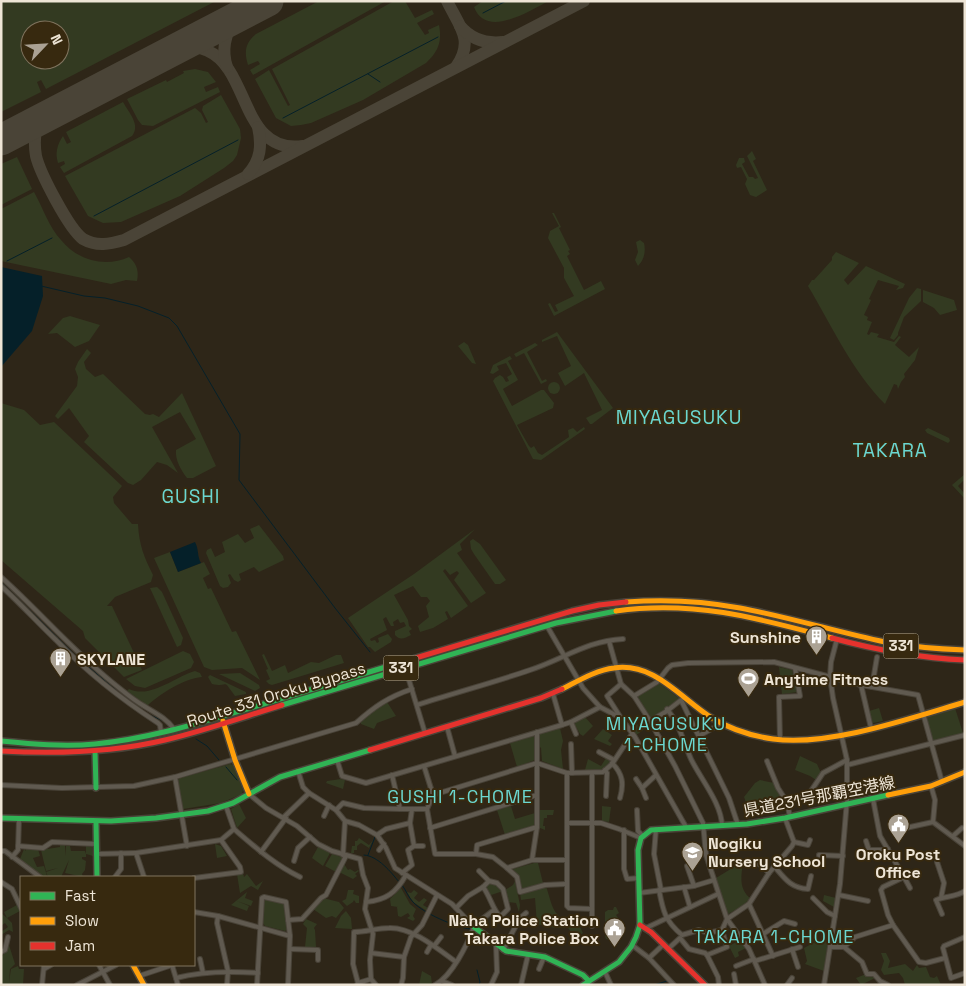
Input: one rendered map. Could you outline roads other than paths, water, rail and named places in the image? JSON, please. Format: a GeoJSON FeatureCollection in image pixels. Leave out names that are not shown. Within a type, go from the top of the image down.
{"type":"FeatureCollection","features":[{"type":"Feature","properties":{"kind":"main road","name":"Route 331 Oroku Bypass"},"geometry":{"type":"LineString","coordinates":[[1,741],[64,745],[95,743],[161,732],[221,716],[544,619],[598,605],[626,602],[698,601],[762,612],[838,632],[920,649],[965,650]]}},
{"type":"Feature","properties":{"kind":"main road","name":"Route 331 Oroku Bypass"},"geometry":{"type":"LineString","coordinates":[[1,750],[63,754],[95,752],[151,743],[224,723],[405,667],[547,626],[599,612],[626,608],[697,608],[762,620],[836,641],[922,658],[965,660]]}},
{"type":"Feature","properties":{"kind":"main road"},"geometry":{"type":"LineString","coordinates":[[1,818],[96,822],[133,821],[182,815],[226,806],[274,779],[553,694],[603,671],[616,668],[641,669],[660,678],[722,724],[742,732],[780,740],[805,740],[871,728],[965,702]]}},
{"type":"Feature","properties":{"kind":"main road"},"geometry":{"type":"LineString","coordinates":[[221,716],[235,760],[249,794]]}},
{"type":"Feature","properties":{"kind":"main road"},"geometry":{"type":"LineString","coordinates":[[95,752],[96,788]]}},
{"type":"Feature","properties":{"kind":"main road","name":"県道231号那覇空港線"},"geometry":{"type":"LineString","coordinates":[[642,837],[650,830],[656,829],[738,825],[788,817],[931,786],[965,772]]}},
{"type":"Feature","properties":{"kind":"main road"},"geometry":{"type":"LineString","coordinates":[[96,822],[97,876]]}},
{"type":"Feature","properties":{"kind":"main road"},"geometry":{"type":"LineString","coordinates":[[583,985],[621,962],[632,945],[640,925],[638,850],[642,837]]}},
{"type":"Feature","properties":{"kind":"main road"},"geometry":{"type":"LineString","coordinates":[[476,925],[503,950],[544,957],[587,976],[590,981]]}},
{"type":"Feature","properties":{"kind":"main road"},"geometry":{"type":"LineString","coordinates":[[640,925],[646,928],[705,985]]}},
{"type":"Feature","properties":{"kind":"main road"},"geometry":{"type":"LineString","coordinates":[[134,966],[144,985]]}},
{"type":"Feature","properties":{"kind":"street"},"geometry":{"type":"LineString","coordinates":[[1,577],[112,683],[166,720],[174,729]]}},
{"type":"Feature","properties":{"kind":"street"},"geometry":{"type":"LineString","coordinates":[[1,586],[57,642],[108,687],[158,722],[161,732]]}},
{"type":"Feature","properties":{"kind":"street"},"geometry":{"type":"LineString","coordinates":[[544,619],[579,682],[600,707],[621,718]]}},
{"type":"Feature","properties":{"kind":"street"},"geometry":{"type":"LineString","coordinates":[[824,985],[839,895],[846,804],[847,762],[830,677],[831,662],[838,632]]}},
{"type":"Feature","properties":{"kind":"street"},"geometry":{"type":"LineString","coordinates":[[57,642],[62,636]]}},
{"type":"Feature","properties":{"kind":"street"},"geometry":{"type":"LineString","coordinates":[[416,705],[532,670],[582,648],[609,641],[623,640]]}},
{"type":"Feature","properties":{"kind":"street"},"geometry":{"type":"LineString","coordinates":[[609,641],[621,684],[634,696],[650,721],[703,823],[705,846],[727,919],[749,949],[766,985]]}},
{"type":"Feature","properties":{"kind":"street"},"geometry":{"type":"LineString","coordinates":[[872,687],[877,657]]}},
{"type":"Feature","properties":{"kind":"street"},"geometry":{"type":"LineString","coordinates":[[634,696],[660,678],[672,665],[688,663],[774,662],[861,685],[918,695],[942,782]]}},
{"type":"Feature","properties":{"kind":"street"},"geometry":{"type":"LineString","coordinates":[[405,667],[425,733]]}},
{"type":"Feature","properties":{"kind":"street"},"geometry":{"type":"LineString","coordinates":[[780,740],[779,697],[800,696],[795,668]]}},
{"type":"Feature","properties":{"kind":"street"},"geometry":{"type":"LineString","coordinates":[[621,684],[607,696],[632,734],[686,827]]}},
{"type":"Feature","properties":{"kind":"street"},"geometry":{"type":"LineString","coordinates":[[861,685],[871,728]]}},
{"type":"Feature","properties":{"kind":"street"},"geometry":{"type":"LineString","coordinates":[[1,784],[96,788],[134,786],[175,777],[356,723],[377,704],[412,689]]}},
{"type":"Feature","properties":{"kind":"street"},"geometry":{"type":"LineString","coordinates":[[553,694],[562,725]]}},
{"type":"Feature","properties":{"kind":"street"},"geometry":{"type":"LineString","coordinates":[[650,721],[681,700],[729,798],[738,825]]}},
{"type":"Feature","properties":{"kind":"street"},"geometry":{"type":"LineString","coordinates":[[337,760],[342,776],[366,783],[562,725],[600,707]]}},
{"type":"Feature","properties":{"kind":"street"},"geometry":{"type":"LineString","coordinates":[[667,709],[674,718],[690,757],[716,805],[721,816],[722,826]]}},
{"type":"Feature","properties":{"kind":"street"},"geometry":{"type":"LineString","coordinates":[[571,722],[576,734]]}},
{"type":"Feature","properties":{"kind":"street"},"geometry":{"type":"LineString","coordinates":[[699,736],[722,724]]}},
{"type":"Feature","properties":{"kind":"street"},"geometry":{"type":"LineString","coordinates":[[446,727],[455,756]]}},
{"type":"Feature","properties":{"kind":"street"},"geometry":{"type":"LineString","coordinates":[[532,860],[537,827],[537,732]]}},
{"type":"Feature","properties":{"kind":"street"},"geometry":{"type":"LineString","coordinates":[[433,795],[537,763],[570,773],[603,772],[613,762],[632,734]]}},
{"type":"Feature","properties":{"kind":"street"},"geometry":{"type":"LineString","coordinates":[[787,802],[808,794],[823,774],[847,762],[965,735]]}},
{"type":"Feature","properties":{"kind":"street"},"geometry":{"type":"LineString","coordinates":[[571,744],[566,860],[567,906],[569,908],[592,909]]}},
{"type":"Feature","properties":{"kind":"street"},"geometry":{"type":"LineString","coordinates":[[599,752],[613,762],[622,778],[620,798]]}},
{"type":"Feature","properties":{"kind":"street"},"geometry":{"type":"LineString","coordinates":[[707,956],[727,947],[722,930],[727,919],[749,904],[774,866],[794,842],[788,817],[787,802],[778,788],[767,761]]}},
{"type":"Feature","properties":{"kind":"street"},"geometry":{"type":"LineString","coordinates":[[424,766],[433,795],[427,809],[434,854],[493,856],[517,877],[520,892],[545,885],[566,884]]}},
{"type":"Feature","properties":{"kind":"street"},"geometry":{"type":"LineString","coordinates":[[605,770],[607,774],[606,796]]}},
{"type":"Feature","properties":{"kind":"street"},"geometry":{"type":"LineString","coordinates":[[298,771],[304,787],[309,793],[329,804],[346,821],[359,825],[377,835],[384,844],[395,868],[456,908],[476,925]]}},
{"type":"Feature","properties":{"kind":"street"},"geometry":{"type":"LineString","coordinates":[[592,772],[592,926]]}},
{"type":"Feature","properties":{"kind":"street"},"geometry":{"type":"LineString","coordinates":[[642,788],[656,775]]}},
{"type":"Feature","properties":{"kind":"street"},"geometry":{"type":"LineString","coordinates":[[392,776],[400,809]]}},
{"type":"Feature","properties":{"kind":"street"},"geometry":{"type":"LineString","coordinates":[[175,777],[187,846]]}},
{"type":"Feature","properties":{"kind":"street"},"geometry":{"type":"LineString","coordinates":[[636,779],[646,798]]}},
{"type":"Feature","properties":{"kind":"street"},"geometry":{"type":"LineString","coordinates":[[931,786],[935,800],[933,822]]}},
{"type":"Feature","properties":{"kind":"street"},"geometry":{"type":"LineString","coordinates":[[261,852],[285,818],[309,793]]}},
{"type":"Feature","properties":{"kind":"street"},"geometry":{"type":"LineString","coordinates":[[249,794],[266,808],[297,826],[318,844],[360,859],[368,888],[365,909],[373,934],[371,980],[376,985]]}},
{"type":"Feature","properties":{"kind":"street"},"geometry":{"type":"LineString","coordinates":[[430,828],[538,795]]}},
{"type":"Feature","properties":{"kind":"street"},"geometry":{"type":"LineString","coordinates":[[873,799],[880,836],[910,888]]}},
{"type":"Feature","properties":{"kind":"street"},"geometry":{"type":"LineString","coordinates":[[336,810],[343,803],[364,808],[427,809]]}},
{"type":"Feature","properties":{"kind":"street"},"geometry":{"type":"LineString","coordinates":[[324,816],[329,804]]}},
{"type":"Feature","properties":{"kind":"street"},"geometry":{"type":"LineString","coordinates":[[226,806],[234,829],[268,860],[290,874],[300,877]]}},
{"type":"Feature","properties":{"kind":"street"},"geometry":{"type":"LineString","coordinates":[[412,809],[410,823],[414,846]]}},
{"type":"Feature","properties":{"kind":"street"},"geometry":{"type":"LineString","coordinates":[[637,810],[638,831],[642,837]]}},
{"type":"Feature","properties":{"kind":"street"},"geometry":{"type":"LineString","coordinates":[[12,857],[18,850],[19,819]]}},
{"type":"Feature","properties":{"kind":"street"},"geometry":{"type":"LineString","coordinates":[[288,920],[302,919],[328,892],[345,855],[346,821]]}},
{"type":"Feature","properties":{"kind":"street"},"geometry":{"type":"LineString","coordinates":[[901,829],[933,822],[965,846]]}},
{"type":"Feature","properties":{"kind":"street"},"geometry":{"type":"LineString","coordinates":[[377,835],[386,829],[410,823]]}},
{"type":"Feature","properties":{"kind":"street"},"geometry":{"type":"LineString","coordinates":[[567,823],[609,825],[642,837]]}},
{"type":"Feature","properties":{"kind":"street"},"geometry":{"type":"LineString","coordinates":[[476,854],[477,845],[537,827]]}},
{"type":"Feature","properties":{"kind":"street"},"geometry":{"type":"LineString","coordinates":[[953,836],[962,828]]}},
{"type":"Feature","properties":{"kind":"street"},"geometry":{"type":"LineString","coordinates":[[96,854],[136,853],[221,840],[234,829]]}},
{"type":"Feature","properties":{"kind":"street"},"geometry":{"type":"LineString","coordinates":[[656,829],[654,854],[662,907],[666,918],[688,949],[705,953],[718,977],[719,985]]}},
{"type":"Feature","properties":{"kind":"street"},"geometry":{"type":"LineString","coordinates":[[624,830],[624,869],[627,879],[639,878]]}},
{"type":"Feature","properties":{"kind":"street"},"geometry":{"type":"LineString","coordinates":[[294,861],[298,848],[310,837]]}},
{"type":"Feature","properties":{"kind":"street"},"geometry":{"type":"LineString","coordinates":[[195,878],[241,872],[240,867],[221,840]]}},
{"type":"Feature","properties":{"kind":"street"},"geometry":{"type":"LineString","coordinates":[[794,842],[806,846],[810,840]]}},
{"type":"Feature","properties":{"kind":"street"},"geometry":{"type":"LineString","coordinates":[[866,841],[869,850],[888,849]]}},
{"type":"Feature","properties":{"kind":"street"},"geometry":{"type":"LineString","coordinates":[[18,846],[43,848],[52,842],[96,844]]}},
{"type":"Feature","properties":{"kind":"street"},"geometry":{"type":"LineString","coordinates":[[379,850],[384,844]]}},
{"type":"Feature","properties":{"kind":"street"},"geometry":{"type":"LineString","coordinates":[[366,902],[385,898],[395,892],[400,885],[404,874],[412,865],[408,850],[404,845]]}},
{"type":"Feature","properties":{"kind":"street"},"geometry":{"type":"LineString","coordinates":[[408,850],[414,846],[423,846]]}},
{"type":"Feature","properties":{"kind":"street"},"geometry":{"type":"LineString","coordinates":[[1,851],[5,851],[39,876]]}},
{"type":"Feature","properties":{"kind":"street"},"geometry":{"type":"LineString","coordinates":[[116,876],[121,869],[121,853]]}},
{"type":"Feature","properties":{"kind":"street"},"geometry":{"type":"LineString","coordinates":[[136,853],[144,876]]}},
{"type":"Feature","properties":{"kind":"street"},"geometry":{"type":"LineString","coordinates":[[819,855],[843,856]]}},
{"type":"Feature","properties":{"kind":"street"},"geometry":{"type":"LineString","coordinates":[[507,868],[532,860],[566,860]]}},
{"type":"Feature","properties":{"kind":"street"},"geometry":{"type":"LineString","coordinates":[[748,861],[761,865],[769,873]]}},
{"type":"Feature","properties":{"kind":"street"},"geometry":{"type":"LineString","coordinates":[[938,862],[944,883],[942,898]]}},
{"type":"Feature","properties":{"kind":"street"},"geometry":{"type":"LineString","coordinates":[[687,866],[694,886]]}},
{"type":"Feature","properties":{"kind":"street"},"geometry":{"type":"LineString","coordinates":[[774,866],[791,885],[800,888],[808,889],[811,876]]}},
{"type":"Feature","properties":{"kind":"street"},"geometry":{"type":"LineString","coordinates":[[479,871],[489,881],[497,883],[503,889],[508,909],[500,916],[494,910],[490,897],[483,887]]}},
{"type":"Feature","properties":{"kind":"street"},"geometry":{"type":"LineString","coordinates":[[904,877],[883,887],[881,890],[893,925],[919,962],[930,963],[945,958]]}},
{"type":"Feature","properties":{"kind":"street"},"geometry":{"type":"LineString","coordinates":[[639,893],[694,886],[714,880]]}},
{"type":"Feature","properties":{"kind":"street"},"geometry":{"type":"LineString","coordinates":[[456,908],[468,896],[489,881]]}},
{"type":"Feature","properties":{"kind":"street"},"geometry":{"type":"LineString","coordinates":[[1,882],[12,889],[20,906]]}},
{"type":"Feature","properties":{"kind":"street"},"geometry":{"type":"LineString","coordinates":[[684,887],[690,907]]}},
{"type":"Feature","properties":{"kind":"street"},"geometry":{"type":"LineString","coordinates":[[942,914],[936,900],[956,896],[965,891]]}},
{"type":"Feature","properties":{"kind":"street"},"geometry":{"type":"LineString","coordinates":[[402,985],[404,957],[412,934],[429,913],[436,894]]}},
{"type":"Feature","properties":{"kind":"street"},"geometry":{"type":"LineString","coordinates":[[646,928],[718,894]]}},
{"type":"Feature","properties":{"kind":"street"},"geometry":{"type":"LineString","coordinates":[[839,895],[868,900]]}},
{"type":"Feature","properties":{"kind":"street"},"geometry":{"type":"LineString","coordinates":[[257,985],[262,898],[264,896],[286,902],[290,936],[288,985]]}},
{"type":"Feature","properties":{"kind":"street"},"geometry":{"type":"LineString","coordinates":[[813,898],[827,912],[835,916]]}},
{"type":"Feature","properties":{"kind":"street"},"geometry":{"type":"LineString","coordinates":[[749,904],[773,956]]}},
{"type":"Feature","properties":{"kind":"street"},"geometry":{"type":"LineString","coordinates":[[435,985],[442,981],[456,962],[476,925],[494,910]]}},
{"type":"Feature","properties":{"kind":"street"},"geometry":{"type":"LineString","coordinates":[[195,912],[218,916],[290,936]]}},
{"type":"Feature","properties":{"kind":"street"},"geometry":{"type":"LineString","coordinates":[[503,950],[520,918],[526,913]]}},
{"type":"Feature","properties":{"kind":"street"},"geometry":{"type":"LineString","coordinates":[[218,916],[217,923],[228,971],[227,985]]}},
{"type":"Feature","properties":{"kind":"street"},"geometry":{"type":"LineString","coordinates":[[763,934],[784,921],[795,924]]}},
{"type":"Feature","properties":{"kind":"street"},"geometry":{"type":"LineString","coordinates":[[844,947],[855,937],[893,925]]}},
{"type":"Feature","properties":{"kind":"street"},"geometry":{"type":"LineString","coordinates":[[371,980],[357,984],[353,964],[354,932],[390,928],[401,929],[433,945],[456,962]]}},
{"type":"Feature","properties":{"kind":"street"},"geometry":{"type":"LineString","coordinates":[[649,958],[681,937],[699,930],[708,933],[722,930]]}},
{"type":"Feature","properties":{"kind":"street"},"geometry":{"type":"LineString","coordinates":[[1,952],[6,950],[8,937]]}},
{"type":"Feature","properties":{"kind":"street"},"geometry":{"type":"LineString","coordinates":[[427,952],[441,937]]}},
{"type":"Feature","properties":{"kind":"street"},"geometry":{"type":"LineString","coordinates":[[965,937],[943,948],[951,978],[965,973]]}},
{"type":"Feature","properties":{"kind":"street"},"geometry":{"type":"LineString","coordinates":[[492,985],[497,972],[496,944]]}},
{"type":"Feature","properties":{"kind":"street"},"geometry":{"type":"LineString","coordinates":[[632,945],[649,958],[674,985]]}},
{"type":"Feature","properties":{"kind":"street"},"geometry":{"type":"LineString","coordinates":[[736,966],[800,947]]}},
{"type":"Feature","properties":{"kind":"street"},"geometry":{"type":"LineString","coordinates":[[830,947],[844,947],[862,962],[867,974],[874,974],[880,983],[888,985]]}},
{"type":"Feature","properties":{"kind":"street"},"geometry":{"type":"LineString","coordinates":[[290,949],[318,950],[318,960]]}},
{"type":"Feature","properties":{"kind":"street"},"geometry":{"type":"LineString","coordinates":[[792,950],[798,967]]}},
{"type":"Feature","properties":{"kind":"street"},"geometry":{"type":"LineString","coordinates":[[371,953],[404,957]]}},
{"type":"Feature","properties":{"kind":"street"},"geometry":{"type":"LineString","coordinates":[[521,985],[528,955]]}},
{"type":"Feature","properties":{"kind":"street"},"geometry":{"type":"LineString","coordinates":[[538,969],[544,957]]}},
{"type":"Feature","properties":{"kind":"street"},"geometry":{"type":"LineString","coordinates":[[200,959],[203,973]]}},
{"type":"Feature","properties":{"kind":"street"},"geometry":{"type":"LineString","coordinates":[[100,966],[110,985]]}},
{"type":"Feature","properties":{"kind":"street"},"geometry":{"type":"LineString","coordinates":[[78,985],[114,966]]}},
{"type":"Feature","properties":{"kind":"street"},"geometry":{"type":"LineString","coordinates":[[139,976],[169,966]]}},
{"type":"Feature","properties":{"kind":"street"},"geometry":{"type":"LineString","coordinates":[[172,966],[178,985]]}},
{"type":"Feature","properties":{"kind":"street"},"geometry":{"type":"LineString","coordinates":[[42,985],[44,967]]}},
{"type":"Feature","properties":{"kind":"street"},"geometry":{"type":"LineString","coordinates":[[176,978],[228,971],[258,973]]}},
{"type":"Feature","properties":{"kind":"street"},"geometry":{"type":"LineString","coordinates":[[605,972],[611,985]]}},
{"type":"Feature","properties":{"kind":"street"},"geometry":{"type":"LineString","coordinates":[[734,974],[736,985]]}},
{"type":"Feature","properties":{"kind":"street"},"geometry":{"type":"LineString","coordinates":[[788,985],[792,978]]}},
{"type":"Feature","properties":{"kind":"street"},"geometry":{"type":"LineString","coordinates":[[442,981],[452,985]]}},
{"type":"Feature","properties":{"kind":"water"},"geometry":{"type":"Polygon","coordinates":[[[1,267],[42,276],[43,296],[32,331],[1,367],[1,267]]]}},
{"type":"Feature","properties":{"kind":"water"},"geometry":{"type":"Polygon","coordinates":[[[195,542],[201,563],[178,572],[170,552],[195,542]]]}},
{"type":"Feature","properties":{"kind":"waterway"},"geometry":{"type":"LineString","coordinates":[[483,13],[506,1]]}},
{"type":"Feature","properties":{"kind":"waterway"},"geometry":{"type":"LineString","coordinates":[[283,118],[438,37]]}},
{"type":"Feature","properties":{"kind":"waterway"},"geometry":{"type":"LineString","coordinates":[[368,74],[380,82]]}},
{"type":"Feature","properties":{"kind":"waterway"},"geometry":{"type":"LineString","coordinates":[[94,216],[238,140]]}},
{"type":"Feature","properties":{"kind":"waterway"},"geometry":{"type":"LineString","coordinates":[[7,261],[52,238]]}},
{"type":"Feature","properties":{"kind":"waterway"},"geometry":{"type":"LineString","coordinates":[[41,286],[138,306],[169,318],[177,326],[240,434],[239,480],[370,652]]}},
{"type":"Feature","properties":{"kind":"waterway"},"geometry":{"type":"LineString","coordinates":[[1,582],[77,657],[118,692]]}},
{"type":"Feature","properties":{"kind":"waterway"},"geometry":{"type":"LineString","coordinates":[[147,714],[164,721]]}},
{"type":"Feature","properties":{"kind":"waterway"},"geometry":{"type":"LineString","coordinates":[[196,739],[207,746],[219,760]]}},
{"type":"Feature","properties":{"kind":"waterway"},"geometry":{"type":"LineString","coordinates":[[226,767],[237,780]]}},
{"type":"Feature","properties":{"kind":"waterway"},"geometry":{"type":"LineString","coordinates":[[368,855],[375,837]]}},
{"type":"Feature","properties":{"kind":"waterway"},"geometry":{"type":"LineString","coordinates":[[364,855],[379,861],[399,882]]}},
{"type":"Feature","properties":{"kind":"waterway"},"geometry":{"type":"LineString","coordinates":[[402,885],[411,900],[424,911],[470,929]]}},
{"type":"Feature","properties":{"kind":"waterway"},"geometry":{"type":"LineString","coordinates":[[477,970],[479,985]]}},
{"type":"Feature","properties":{"kind":"waterway"},"geometry":{"type":"LineString","coordinates":[[654,985],[667,981]]}},
{"type":"Feature","properties":{"kind":"place","name":"Sunshine"},"geometry":{"type":"Point","coordinates":[817,656]}},
{"type":"Feature","properties":{"kind":"place","name":"SKYLANE"},"geometry":{"type":"Point","coordinates":[61,678]}},
{"type":"Feature","properties":{"kind":"place","name":"Anytime Fitness"},"geometry":{"type":"Point","coordinates":[748,698]}},
{"type":"Feature","properties":{"kind":"place","name":"Oroku Post Office"},"geometry":{"type":"Point","coordinates":[898,844]}},
{"type":"Feature","properties":{"kind":"place","name":"Nogiku Nursery School"},"geometry":{"type":"Point","coordinates":[692,871]}},
{"type":"Feature","properties":{"kind":"place","name":"Naha Police Station Takara Police Box"},"geometry":{"type":"Point","coordinates":[615,948]}},
{"type":"Feature","properties":{"kind":"district","name":"MIYAGUSUKU"},"geometry":{"type":"Point","coordinates":[679,417]}},
{"type":"Feature","properties":{"kind":"district","name":"TAKARA"},"geometry":{"type":"Point","coordinates":[890,450]}},
{"type":"Feature","properties":{"kind":"district","name":"GUSHI"},"geometry":{"type":"Point","coordinates":[191,496]}},
{"type":"Feature","properties":{"kind":"district","name":"MIYAGUSUKU 1-CHOME"},"geometry":{"type":"Point","coordinates":[666,734]}},
{"type":"Feature","properties":{"kind":"district","name":"GUSHI 1-CHOME"},"geometry":{"type":"Point","coordinates":[460,797]}},
{"type":"Feature","properties":{"kind":"district","name":"TAKARA 1-CHOME"},"geometry":{"type":"Point","coordinates":[774,937]}}]}
